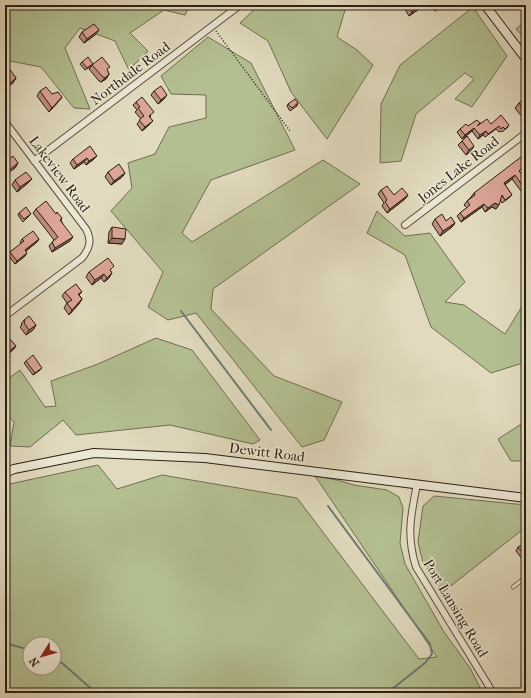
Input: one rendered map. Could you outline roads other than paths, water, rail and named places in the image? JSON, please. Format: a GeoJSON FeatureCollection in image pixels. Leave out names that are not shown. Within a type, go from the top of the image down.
{"type":"FeatureCollection","features":[{"type":"Feature","properties":{"kind":"street","name":"Northdale Road"},"geometry":{"type":"LineString","coordinates":[[34,161],[240,5]]}},
{"type":"Feature","properties":{"kind":"street"},"geometry":{"type":"LineString","coordinates":[[485,5],[526,59]]}},
{"type":"Feature","properties":{"kind":"street","name":"Lakeview Road"},"geometry":{"type":"LineString","coordinates":[[5,122],[86,229],[90,237],[90,244],[87,252],[82,258],[5,316]]}},
{"type":"Feature","properties":{"kind":"street","name":"Jones Lake Road"},"geometry":{"type":"LineString","coordinates":[[405,226],[526,133]]}},
{"type":"Feature","properties":{"kind":"street","name":"Dewitt Road"},"geometry":{"type":"LineString","coordinates":[[5,473],[14,469],[94,453],[205,458],[526,498]]}},
{"type":"Feature","properties":{"kind":"street","name":"Port Lansing Road"},"geometry":{"type":"LineString","coordinates":[[417,484],[410,521],[410,549],[416,567],[493,693]]}},
{"type":"Feature","properties":{"kind":"lane"},"geometry":{"type":"LineString","coordinates":[[513,587],[526,577]]}},
{"type":"Feature","properties":{"kind":"waterway"},"geometry":{"type":"LineString","coordinates":[[181,311],[271,430]]}},
{"type":"Feature","properties":{"kind":"waterway"},"geometry":{"type":"LineString","coordinates":[[328,506],[430,644],[432,654],[425,663],[387,693]]}},
{"type":"Feature","properties":{"kind":"waterway"},"geometry":{"type":"LineString","coordinates":[[5,643],[22,648]]}},
{"type":"Feature","properties":{"kind":"waterway"},"geometry":{"type":"LineString","coordinates":[[62,663],[96,693]]}}]}
